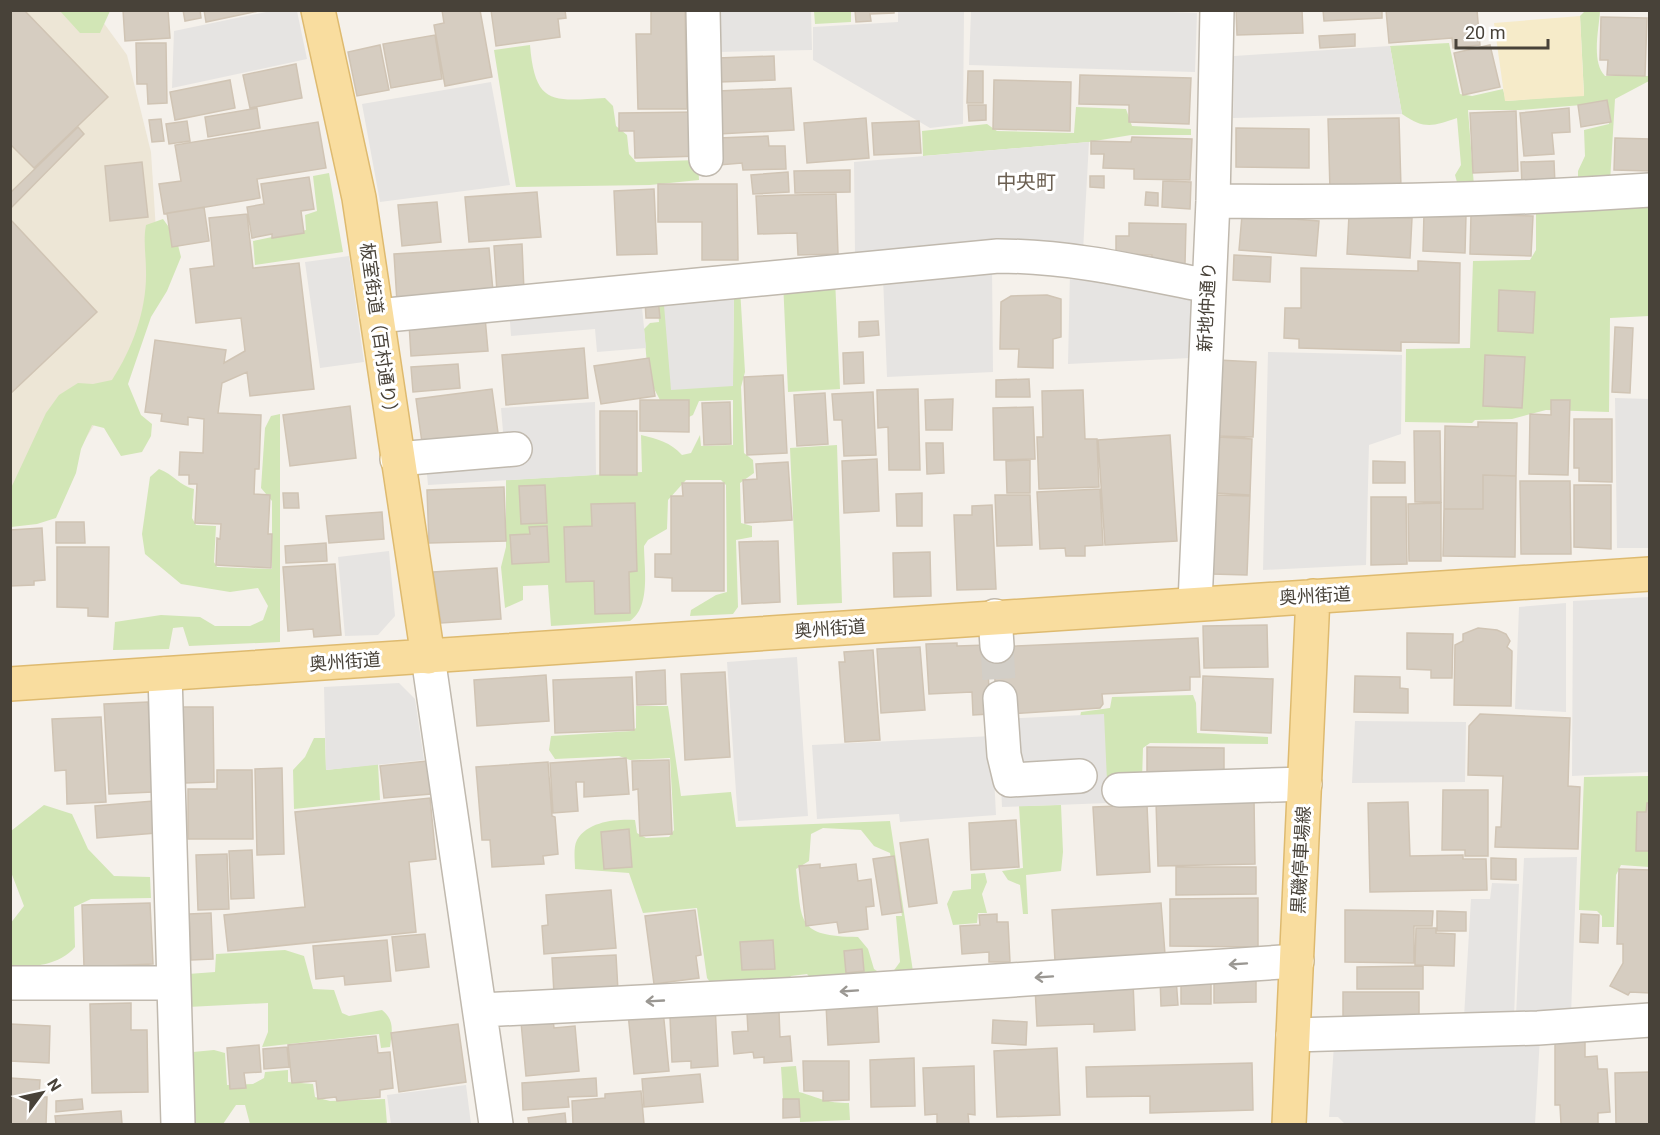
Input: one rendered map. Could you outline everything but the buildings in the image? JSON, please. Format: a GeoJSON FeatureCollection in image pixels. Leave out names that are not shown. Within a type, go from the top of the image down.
{"type":"FeatureCollection","features":[{"type":"Feature","properties":{"kind":"main road","name":"板室街道（百村通り）"},"geometry":{"type":"LineString","coordinates":[[318,10],[359,198],[428,657]]}},
{"type":"Feature","properties":{"kind":"main road","name":"奥州街道"},"geometry":{"type":"LineString","coordinates":[[10,684],[428,657],[996,631],[1195,603],[1650,574]]}},
{"type":"Feature","properties":{"kind":"main road","name":"黒磯停車場線"},"geometry":{"type":"LineString","coordinates":[[1289,1125],[1313,596]]}},
{"type":"Feature","properties":{"kind":"street"},"geometry":{"type":"LineString","coordinates":[[703,10],[706,159]]}},
{"type":"Feature","properties":{"kind":"street","name":"新地仲通り"},"geometry":{"type":"LineString","coordinates":[[1195,603],[1213,201],[1217,10]]}},
{"type":"Feature","properties":{"kind":"street"},"geometry":{"type":"LineString","coordinates":[[1213,201],[1337,203],[1517,199],[1650,190]]}},
{"type":"Feature","properties":{"kind":"street"},"geometry":{"type":"LineString","coordinates":[[377,316],[998,256],[1041,256],[1080,261],[1208,286]]}},
{"type":"Feature","properties":{"kind":"street"},"geometry":{"type":"LineString","coordinates":[[397,459],[515,449]]}},
{"type":"Feature","properties":{"kind":"street"},"geometry":{"type":"LineString","coordinates":[[428,657],[496,1125]]}},
{"type":"Feature","properties":{"kind":"street"},"geometry":{"type":"LineString","coordinates":[[165,674],[178,1125]]}},
{"type":"Feature","properties":{"kind":"street"},"geometry":{"type":"LineString","coordinates":[[1000,698],[1004,755],[1010,780],[1080,776]]}},
{"type":"Feature","properties":{"kind":"street"},"geometry":{"type":"LineString","coordinates":[[1119,789],[1305,784]]}},
{"type":"Feature","properties":{"kind":"street"},"geometry":{"type":"LineString","coordinates":[[481,1010],[802,994],[1297,961]]}},
{"type":"Feature","properties":{"kind":"street"},"geometry":{"type":"LineString","coordinates":[[10,983],[173,983]]}},
{"type":"Feature","properties":{"kind":"street"},"geometry":{"type":"LineString","coordinates":[[1293,1035],[1538,1028],[1650,1020]]}},
{"type":"Feature","properties":{"kind":"shaded area"},"geometry":{"type":"Polygon","coordinates":[[[276,10],[297,11],[307,59],[172,88],[174,31],[276,10]]]}},
{"type":"Feature","properties":{"kind":"shaded area"},"geometry":{"type":"Polygon","coordinates":[[[10,11],[95,11],[127,55],[151,152],[157,246],[131,365],[38,516],[10,520],[10,11]]]}},
{"type":"Feature","properties":{"kind":"shaded area"},"geometry":{"type":"Polygon","coordinates":[[[717,11],[811,11],[812,50],[717,52],[717,11]]]}},
{"type":"Feature","properties":{"kind":"shaded area"},"geometry":{"type":"Polygon","coordinates":[[[898,11],[964,11],[963,124],[930,128],[813,60],[813,27],[898,22],[898,11]]]}},
{"type":"Feature","properties":{"kind":"shaded area"},"geometry":{"type":"Polygon","coordinates":[[[971,11],[1197,13],[1195,72],[969,65],[971,11]]]}},
{"type":"Feature","properties":{"kind":"shaded area"},"geometry":{"type":"Polygon","coordinates":[[[1390,46],[1402,114],[1233,118],[1234,56],[1390,46]]]}},
{"type":"Feature","properties":{"kind":"shaded area"},"geometry":{"type":"Polygon","coordinates":[[[491,82],[510,185],[380,202],[362,104],[491,82]]]}},
{"type":"Feature","properties":{"kind":"shaded area"},"geometry":{"type":"Polygon","coordinates":[[[1089,142],[1083,251],[855,254],[854,162],[1089,142]]]}},
{"type":"Feature","properties":{"kind":"shaded area"},"geometry":{"type":"Polygon","coordinates":[[[349,256],[364,362],[320,368],[305,262],[349,256]]]}},
{"type":"Feature","properties":{"kind":"shaded area"},"geometry":{"type":"Polygon","coordinates":[[[992,267],[993,372],[887,377],[883,277],[992,267]]]}},
{"type":"Feature","properties":{"kind":"shaded area"},"geometry":{"type":"Polygon","coordinates":[[[1070,272],[1194,294],[1190,358],[1068,364],[1070,272]]]}},
{"type":"Feature","properties":{"kind":"shaded area"},"geometry":{"type":"Polygon","coordinates":[[[734,289],[733,386],[671,390],[663,293],[734,289]]]}},
{"type":"Feature","properties":{"kind":"shaded area"},"geometry":{"type":"Polygon","coordinates":[[[641,297],[646,348],[597,352],[595,329],[511,336],[509,307],[641,297]]]}},
{"type":"Feature","properties":{"kind":"shaded area"},"geometry":{"type":"Polygon","coordinates":[[[1268,352],[1402,355],[1401,434],[1369,445],[1366,565],[1263,570],[1268,352]]]}},
{"type":"Feature","properties":{"kind":"shaded area"},"geometry":{"type":"Polygon","coordinates":[[[1615,398],[1649,399],[1649,548],[1617,548],[1615,398]]]}},
{"type":"Feature","properties":{"kind":"shaded area"},"geometry":{"type":"Polygon","coordinates":[[[595,402],[596,475],[428,485],[425,453],[504,443],[501,408],[595,402]]]}},
{"type":"Feature","properties":{"kind":"shaded area"},"geometry":{"type":"Polygon","coordinates":[[[389,551],[395,616],[378,635],[345,636],[338,557],[389,551]]]}},
{"type":"Feature","properties":{"kind":"shaded area"},"geometry":{"type":"Polygon","coordinates":[[[1649,597],[1649,772],[1572,776],[1573,601],[1649,597]]]}},
{"type":"Feature","properties":{"kind":"shaded area"},"geometry":{"type":"Polygon","coordinates":[[[1566,603],[1566,712],[1515,709],[1519,607],[1566,603]]]}},
{"type":"Feature","properties":{"kind":"shaded area"},"geometry":{"type":"Polygon","coordinates":[[[797,657],[808,816],[738,821],[727,662],[797,657]]]}},
{"type":"Feature","properties":{"kind":"shaded area"},"geometry":{"type":"Polygon","coordinates":[[[399,683],[415,699],[424,760],[326,770],[324,687],[399,683]]]}},
{"type":"Feature","properties":{"kind":"shaded area"},"geometry":{"type":"Polygon","coordinates":[[[1104,714],[1108,803],[1002,807],[998,719],[1104,714]]]}},
{"type":"Feature","properties":{"kind":"shaded area"},"geometry":{"type":"Polygon","coordinates":[[[1355,721],[1466,722],[1465,782],[1352,783],[1355,721]]]}},
{"type":"Feature","properties":{"kind":"shaded area"},"geometry":{"type":"Polygon","coordinates":[[[992,736],[996,815],[900,822],[899,814],[817,819],[812,745],[992,736]]]}},
{"type":"Feature","properties":{"kind":"shaded area"},"geometry":{"type":"Polygon","coordinates":[[[1577,857],[1571,1014],[1516,1015],[1524,858],[1577,857]]]}},
{"type":"Feature","properties":{"kind":"shaded area"},"geometry":{"type":"Polygon","coordinates":[[[1492,883],[1519,884],[1514,1017],[1464,1017],[1471,899],[1490,899],[1492,883]]]}},
{"type":"Feature","properties":{"kind":"shaded area"},"geometry":{"type":"Polygon","coordinates":[[[1540,1037],[1535,1124],[1345,1124],[1338,1117],[1329,1117],[1334,1045],[1540,1037]]]}},
{"type":"Feature","properties":{"kind":"shaded area"},"geometry":{"type":"Polygon","coordinates":[[[466,1085],[471,1124],[391,1124],[387,1095],[466,1085]]]}},
{"type":"Feature","properties":{"kind":"green space"},"geometry":{"type":"Polygon","coordinates":[[[60,11],[110,11],[100,33],[80,33],[60,11]]]}},
{"type":"Feature","properties":{"kind":"green space"},"geometry":{"type":"Polygon","coordinates":[[[814,11],[851,11],[851,22],[815,24],[814,11]]]}},
{"type":"Feature","properties":{"kind":"green space"},"geometry":{"type":"Polygon","coordinates":[[[1600,11],[1597,54],[1605,76],[1649,76],[1649,81],[1615,99],[1610,182],[1578,183],[1578,171],[1585,156],[1584,130],[1609,124],[1606,103],[1520,110],[1468,110],[1474,186],[1458,186],[1455,175],[1461,165],[1457,118],[1429,125],[1402,114],[1390,46],[1449,43],[1460,94],[1472,96],[1503,89],[1506,101],[1584,95],[1580,16],[1584,12],[1600,11]]]}},
{"type":"Feature","properties":{"kind":"green space"},"geometry":{"type":"Polygon","coordinates":[[[530,45],[537,79],[542,89],[550,96],[572,100],[605,98],[613,106],[616,126],[627,135],[629,154],[636,162],[698,160],[699,180],[650,185],[516,187],[494,50],[530,45]]]}},
{"type":"Feature","properties":{"kind":"green space"},"geometry":{"type":"Polygon","coordinates":[[[1076,107],[1126,109],[1132,126],[1191,129],[1191,135],[1131,135],[1089,142],[923,156],[922,131],[987,124],[997,131],[1074,133],[1076,107]]]}},
{"type":"Feature","properties":{"kind":"green space"},"geometry":{"type":"Polygon","coordinates":[[[329,173],[343,252],[255,265],[253,241],[306,230],[305,215],[317,211],[313,176],[329,173]]]}},
{"type":"Feature","properties":{"kind":"green space"},"geometry":{"type":"Polygon","coordinates":[[[1649,198],[1649,316],[1610,318],[1609,412],[1546,410],[1512,419],[1475,420],[1472,423],[1405,422],[1406,349],[1470,348],[1473,261],[1530,260],[1536,250],[1536,207],[1649,198]]]}},
{"type":"Feature","properties":{"kind":"green space"},"geometry":{"type":"Polygon","coordinates":[[[163,219],[176,237],[181,257],[167,291],[151,317],[128,384],[141,415],[152,424],[151,436],[142,452],[121,456],[104,428],[92,425],[81,449],[76,473],[56,518],[37,524],[11,527],[11,488],[46,413],[59,395],[78,383],[93,384],[112,380],[120,368],[137,328],[144,300],[146,225],[163,219]]]}},
{"type":"Feature","properties":{"kind":"green space"},"geometry":{"type":"Polygon","coordinates":[[[835,279],[840,389],[788,392],[783,281],[835,279]]]}},
{"type":"Feature","properties":{"kind":"green space"},"geometry":{"type":"Polygon","coordinates":[[[740,288],[745,372],[741,387],[744,453],[753,460],[754,473],[740,483],[741,523],[752,526],[752,537],[736,540],[738,607],[733,614],[690,616],[691,610],[716,595],[727,592],[726,485],[721,480],[686,480],[668,500],[667,529],[648,540],[644,546],[644,597],[637,615],[630,621],[551,626],[548,585],[523,586],[523,600],[505,608],[501,567],[506,547],[506,480],[642,472],[641,435],[663,442],[682,455],[691,453],[700,435],[701,446],[733,445],[733,400],[699,401],[693,415],[689,417],[689,400],[660,400],[648,377],[644,329],[650,323],[659,322],[657,293],[733,372],[734,289],[740,288]]]}},
{"type":"Feature","properties":{"kind":"green space"},"geometry":{"type":"Polygon","coordinates":[[[280,414],[280,642],[189,646],[183,627],[173,628],[169,649],[113,650],[115,622],[161,615],[200,617],[215,626],[250,626],[263,620],[268,606],[258,588],[230,592],[181,584],[145,554],[142,534],[150,477],[159,469],[194,489],[192,518],[196,525],[216,526],[214,562],[217,567],[272,569],[272,501],[261,488],[265,428],[271,416],[280,414]]]}},
{"type":"Feature","properties":{"kind":"green space"},"geometry":{"type":"Polygon","coordinates":[[[837,445],[842,603],[797,605],[790,448],[837,445]]]}},
{"type":"Feature","properties":{"kind":"green space"},"geometry":{"type":"Polygon","coordinates":[[[1193,695],[1196,703],[1197,733],[1268,737],[1268,744],[1150,743],[1143,748],[1142,780],[1098,782],[1077,733],[1081,712],[1110,708],[1112,697],[1193,695]]]}},
{"type":"Feature","properties":{"kind":"green space"},"geometry":{"type":"Polygon","coordinates":[[[636,706],[668,706],[681,796],[731,792],[736,827],[890,821],[914,978],[816,984],[807,974],[791,976],[785,985],[713,986],[707,978],[697,908],[643,913],[629,873],[575,869],[577,840],[595,825],[603,822],[635,820],[637,833],[646,838],[669,837],[674,830],[670,758],[630,760],[619,756],[555,759],[549,750],[551,736],[632,731],[636,728],[636,706]],[[823,828],[811,834],[809,861],[796,869],[802,914],[806,923],[823,934],[858,937],[868,949],[874,969],[880,973],[892,973],[900,962],[896,916],[902,916],[890,853],[874,846],[861,830],[823,828]]]}},
{"type":"Feature","properties":{"kind":"green space"},"geometry":{"type":"Polygon","coordinates":[[[314,738],[325,738],[326,770],[378,764],[380,800],[294,809],[293,770],[305,757],[314,738]]]}},
{"type":"Feature","properties":{"kind":"green space"},"geometry":{"type":"Polygon","coordinates":[[[1649,776],[1649,867],[1621,865],[1616,875],[1614,927],[1602,927],[1602,916],[1597,911],[1579,910],[1584,777],[1649,776]]]}},
{"type":"Feature","properties":{"kind":"green space"},"geometry":{"type":"Polygon","coordinates":[[[44,805],[72,814],[88,849],[114,876],[150,877],[151,898],[91,899],[74,907],[75,947],[69,953],[46,964],[11,968],[10,924],[24,906],[11,872],[11,831],[44,805]]]}},
{"type":"Feature","properties":{"kind":"green space"},"geometry":{"type":"Polygon","coordinates":[[[1061,805],[1063,852],[1061,871],[1026,875],[1028,914],[1023,914],[1020,885],[1008,880],[1002,871],[1023,868],[1019,806],[1061,805]]]}},
{"type":"Feature","properties":{"kind":"green space"},"geometry":{"type":"Polygon","coordinates":[[[985,873],[987,882],[982,894],[987,913],[978,913],[977,923],[953,925],[947,904],[953,891],[971,889],[971,874],[985,873]]]}},
{"type":"Feature","properties":{"kind":"green space"},"geometry":{"type":"Polygon","coordinates":[[[285,950],[304,956],[313,989],[334,990],[342,1013],[349,1016],[382,1010],[391,1022],[390,1047],[381,1048],[379,1034],[262,1047],[268,1032],[268,1003],[188,1007],[188,974],[215,972],[216,954],[285,950]]]}},
{"type":"Feature","properties":{"kind":"green space"},"geometry":{"type":"Polygon","coordinates":[[[214,1050],[225,1053],[227,1085],[253,1084],[264,1078],[265,1072],[288,1070],[288,1082],[313,1084],[315,1097],[330,1101],[385,1099],[387,1124],[250,1124],[245,1105],[236,1105],[223,1124],[194,1124],[193,1052],[214,1050]]]}},
{"type":"Feature","properties":{"kind":"green space"},"geometry":{"type":"Polygon","coordinates":[[[796,1066],[799,1092],[829,1101],[849,1103],[850,1120],[800,1122],[799,1099],[783,1099],[781,1067],[796,1066]]]}},
{"type":"Feature","properties":{"kind":"sand"},"geometry":{"type":"Polygon","coordinates":[[[1580,16],[1584,96],[1505,101],[1494,23],[1580,16]]]}},
{"type":"Feature","properties":{"kind":"tunnel"},"geometry":{"type":"LineString","coordinates":[[997,646],[1000,698]]}},
{"type":"Feature","properties":{"kind":"district","name":"中央町"},"geometry":{"type":"Point","coordinates":[1026,182]}}]}
